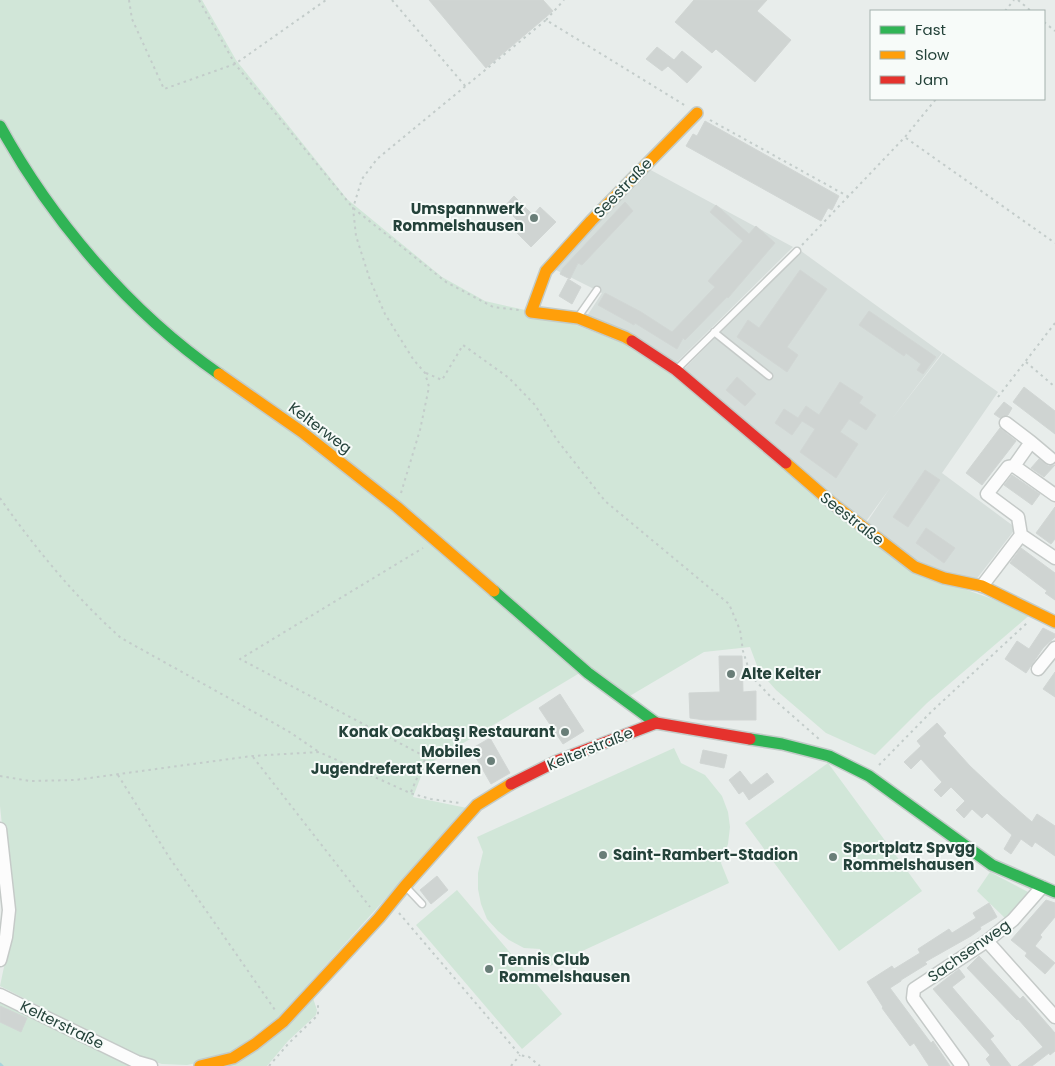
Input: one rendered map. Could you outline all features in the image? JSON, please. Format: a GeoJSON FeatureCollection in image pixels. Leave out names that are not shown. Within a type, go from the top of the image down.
{"type":"FeatureCollection","features":[{"type":"Feature","properties":{"kind":"street","name":"Seestraße"},"geometry":{"type":"LineString","coordinates":[[697,113],[591,221],[546,271],[531,312],[578,318],[625,337],[676,370],[832,503],[915,567],[982,586],[1055,622]]}},
{"type":"Feature","properties":{"kind":"street","name":"Kelterweg"},"geometry":{"type":"LineString","coordinates":[[0,126],[16,155],[68,230],[138,308],[207,366],[302,432],[397,507],[588,673],[656,723]]}},
{"type":"Feature","properties":{"kind":"street"},"geometry":{"type":"LineString","coordinates":[[1006,423],[1050,458]]}},
{"type":"Feature","properties":{"kind":"street"},"geometry":{"type":"LineString","coordinates":[[1014,466],[1031,442]]}},
{"type":"Feature","properties":{"kind":"street"},"geometry":{"type":"LineString","coordinates":[[1055,495],[1014,466],[1008,466],[987,494],[1018,517],[1021,535],[1055,558]]}},
{"type":"Feature","properties":{"kind":"street"},"geometry":{"type":"LineString","coordinates":[[982,586],[1021,535]]}},
{"type":"Feature","properties":{"kind":"street"},"geometry":{"type":"LineString","coordinates":[[1038,669],[1055,648]]}},
{"type":"Feature","properties":{"kind":"street"},"geometry":{"type":"LineString","coordinates":[[656,723],[782,744],[829,756],[870,776],[992,865],[1055,892]]}},
{"type":"Feature","properties":{"kind":"street","name":"Kelterstraße"},"geometry":{"type":"LineString","coordinates":[[200,1066],[233,1058],[283,1022],[379,918],[477,805],[509,785],[557,761],[656,723]]}},
{"type":"Feature","properties":{"kind":"street"},"geometry":{"type":"LineString","coordinates":[[0,829],[9,910],[6,937],[0,960]]}},
{"type":"Feature","properties":{"kind":"street","name":"Sachsenweg"},"geometry":{"type":"LineString","coordinates":[[962,1066],[913,998],[914,989],[987,941],[1013,920],[1042,887]]}},
{"type":"Feature","properties":{"kind":"street"},"geometry":{"type":"LineString","coordinates":[[987,941],[1055,1017]]}},
{"type":"Feature","properties":{"kind":"street","name":"Kelterstraße"},"geometry":{"type":"LineString","coordinates":[[0,995],[137,1062],[151,1066]]}},
{"type":"Feature","properties":{"kind":"lane"},"geometry":{"type":"LineString","coordinates":[[676,370],[796,250]]}},
{"type":"Feature","properties":{"kind":"lane"},"geometry":{"type":"LineString","coordinates":[[578,318],[597,290]]}},
{"type":"Feature","properties":{"kind":"lane"},"geometry":{"type":"LineString","coordinates":[[714,332],[769,376]]}},
{"type":"Feature","properties":{"kind":"lane"},"geometry":{"type":"LineString","coordinates":[[405,886],[422,904]]}},
{"type":"Feature","properties":{"kind":"path"},"geometry":{"type":"LineString","coordinates":[[129,0],[132,19],[164,89],[235,64],[326,0]]}},
{"type":"Feature","properties":{"kind":"path"},"geometry":{"type":"LineString","coordinates":[[199,0],[235,64],[353,208],[446,282],[493,307],[531,312]]}},
{"type":"Feature","properties":{"kind":"path"},"geometry":{"type":"LineString","coordinates":[[392,0],[466,87]]}},
{"type":"Feature","properties":{"kind":"path"},"geometry":{"type":"LineString","coordinates":[[397,507],[426,405],[429,387],[425,373],[413,359],[386,314],[370,280],[356,236],[353,208],[362,179],[377,159],[546,20],[564,0]]}},
{"type":"Feature","properties":{"kind":"path"},"geometry":{"type":"LineString","coordinates":[[1006,10],[1014,0]]}},
{"type":"Feature","properties":{"kind":"path"},"geometry":{"type":"LineString","coordinates":[[1018,0],[1030,10]]}},
{"type":"Feature","properties":{"kind":"path"},"geometry":{"type":"LineString","coordinates":[[546,20],[697,113],[849,197]]}},
{"type":"Feature","properties":{"kind":"path"},"geometry":{"type":"LineString","coordinates":[[1045,23],[1055,31]]}},
{"type":"Feature","properties":{"kind":"path"},"geometry":{"type":"LineString","coordinates":[[796,250],[905,138],[935,100]]}},
{"type":"Feature","properties":{"kind":"path"},"geometry":{"type":"LineString","coordinates":[[905,138],[1055,243]]}},
{"type":"Feature","properties":{"kind":"path"},"geometry":{"type":"LineString","coordinates":[[998,397],[1055,323]]}},
{"type":"Feature","properties":{"kind":"path"},"geometry":{"type":"LineString","coordinates":[[425,373],[442,380],[463,345],[509,378],[535,405],[557,440],[605,501],[728,604],[740,630],[742,651],[751,676],[770,696],[820,740],[829,756]]}},
{"type":"Feature","properties":{"kind":"path"},"geometry":{"type":"LineString","coordinates":[[1026,362],[1055,386]]}},
{"type":"Feature","properties":{"kind":"path"},"geometry":{"type":"LineString","coordinates":[[0,498],[25,534],[98,618],[121,638],[288,730],[319,752],[410,793],[431,799],[477,805]]}},
{"type":"Feature","properties":{"kind":"path"},"geometry":{"type":"LineString","coordinates":[[410,793],[426,757],[240,659],[435,540]]}},
{"type":"Feature","properties":{"kind":"path"},"geometry":{"type":"LineString","coordinates":[[870,776],[932,712],[1038,613]]}},
{"type":"Feature","properties":{"kind":"path"},"geometry":{"type":"LineString","coordinates":[[0,776],[30,782],[75,780],[252,756],[319,752]]}},
{"type":"Feature","properties":{"kind":"path"},"geometry":{"type":"LineString","coordinates":[[252,756],[379,918]]}},
{"type":"Feature","properties":{"kind":"path"},"geometry":{"type":"LineString","coordinates":[[118,775],[169,857],[283,1022]]}},
{"type":"Feature","properties":{"kind":"path"},"geometry":{"type":"LineString","coordinates":[[391,904],[520,1055],[529,1057],[540,1066]]}},
{"type":"Feature","properties":{"kind":"path"},"geometry":{"type":"LineString","coordinates":[[269,1066],[289,1043],[318,1015],[317,1002],[313,991]]}},
{"type":"Feature","properties":{"kind":"path"},"geometry":{"type":"LineString","coordinates":[[511,1066],[520,1055]]}},
{"type":"Feature","properties":{"kind":"shaded area"},"geometry":{"type":"Polygon","coordinates":[[[647,168],[793,247],[675,364],[587,316],[602,293],[554,269],[647,168]]]}},
{"type":"Feature","properties":{"kind":"shaded area"},"geometry":{"type":"Polygon","coordinates":[[[801,251],[942,353],[891,420],[943,353],[998,392],[942,473],[1016,528],[975,581],[918,565],[865,525],[890,488],[864,524],[683,370],[801,251]]]}},
{"type":"Feature","properties":{"kind":"green space"},"geometry":{"type":"Polygon","coordinates":[[[0,0],[202,0],[236,60],[347,199],[442,277],[485,301],[576,325],[625,344],[676,375],[913,571],[1032,613],[927,703],[875,755],[826,733],[776,690],[759,671],[750,647],[704,652],[628,697],[588,668],[425,766],[413,797],[467,808],[279,1017],[226,1057],[187,1065],[162,1064],[139,1057],[0,986],[8,948],[7,874],[0,806],[0,0]]]}},
{"type":"Feature","properties":{"kind":"green space","name":"Saint-Rambert-Stadion"},"geometry":{"type":"Polygon","coordinates":[[[674,748],[681,763],[705,775],[722,796],[728,812],[730,827],[728,844],[721,863],[729,883],[550,966],[545,958],[543,958],[540,949],[524,948],[509,940],[498,931],[487,919],[481,904],[478,889],[478,873],[483,852],[477,837],[674,748]]]}},
{"type":"Feature","properties":{"kind":"green space","name":"Sportplatz Spvgg Rommelshausen"},"geometry":{"type":"Polygon","coordinates":[[[828,763],[922,891],[839,951],[745,823],[828,763]]]}},
{"type":"Feature","properties":{"kind":"green space"},"geometry":{"type":"Polygon","coordinates":[[[990,872],[1030,893],[1006,919],[977,891],[990,872]]]}},
{"type":"Feature","properties":{"kind":"green space","name":"Tennis Club Rommelshausen"},"geometry":{"type":"Polygon","coordinates":[[[457,890],[562,1014],[522,1049],[416,925],[457,890]]]}},
{"type":"Feature","properties":{"kind":"green space"},"geometry":{"type":"Polygon","coordinates":[[[313,998],[317,1010],[316,1015],[288,1041],[267,1066],[219,1066],[313,998]]]}},
{"type":"Feature","properties":{"kind":"green space"},"geometry":{"type":"Polygon","coordinates":[[[0,1001],[138,1066],[0,1066],[0,1001]]]}},
{"type":"Feature","properties":{"kind":"building"},"geometry":{"type":"Polygon","coordinates":[[[429,0],[543,0],[553,11],[486,68],[429,0]]]}},
{"type":"Feature","properties":{"kind":"building"},"geometry":{"type":"Polygon","coordinates":[[[694,0],[767,0],[757,11],[791,40],[755,82],[716,49],[712,53],[675,22],[694,0]]]}},
{"type":"Feature","properties":{"kind":"building"},"geometry":{"type":"Polygon","coordinates":[[[657,47],[674,60],[682,51],[702,67],[687,83],[668,66],[662,71],[646,59],[657,47]]]}},
{"type":"Feature","properties":{"kind":"building"},"geometry":{"type":"Polygon","coordinates":[[[705,121],[839,196],[832,210],[828,208],[821,221],[686,146],[693,134],[697,136],[705,121]]]}},
{"type":"Feature","properties":{"kind":"building","name":"Umspannwerk Rommelshausen"},"geometry":{"type":"Polygon","coordinates":[[[514,196],[533,215],[540,207],[556,222],[531,247],[517,233],[523,226],[504,207],[514,196]]]}},
{"type":"Feature","properties":{"kind":"building"},"geometry":{"type":"Polygon","coordinates":[[[625,202],[633,211],[582,265],[578,263],[570,279],[560,274],[563,268],[625,202]]]}},
{"type":"Feature","properties":{"kind":"building"},"geometry":{"type":"Polygon","coordinates":[[[716,205],[749,234],[756,226],[775,243],[728,298],[685,340],[683,338],[677,349],[635,323],[634,325],[598,305],[605,293],[641,312],[672,332],[715,287],[708,281],[743,241],[710,212],[716,205]]]}},
{"type":"Feature","properties":{"kind":"building"},"geometry":{"type":"Polygon","coordinates":[[[800,270],[827,289],[787,347],[798,355],[787,372],[737,337],[748,320],[759,328],[800,270]]]}},
{"type":"Feature","properties":{"kind":"building"},"geometry":{"type":"Polygon","coordinates":[[[568,279],[581,287],[572,304],[559,296],[568,279]]]}},
{"type":"Feature","properties":{"kind":"building"},"geometry":{"type":"Polygon","coordinates":[[[869,311],[936,357],[923,374],[917,370],[921,364],[906,353],[904,356],[859,325],[869,311]]]}},
{"type":"Feature","properties":{"kind":"building"},"geometry":{"type":"Polygon","coordinates":[[[737,377],[756,394],[745,406],[726,390],[737,377]]]}},
{"type":"Feature","properties":{"kind":"building"},"geometry":{"type":"Polygon","coordinates":[[[840,382],[863,397],[859,403],[876,415],[866,430],[849,419],[840,432],[858,444],[836,478],[800,452],[815,429],[802,421],[792,435],[775,423],[784,409],[798,418],[806,406],[819,415],[840,382]]]}},
{"type":"Feature","properties":{"kind":"building"},"geometry":{"type":"Polygon","coordinates":[[[1024,387],[1055,411],[1055,434],[1013,402],[1024,387]]]}},
{"type":"Feature","properties":{"kind":"building"},"geometry":{"type":"Polygon","coordinates":[[[1004,402],[1012,408],[1008,415],[1000,418],[994,414],[1004,402]]]}},
{"type":"Feature","properties":{"kind":"building"},"geometry":{"type":"Polygon","coordinates":[[[1000,428],[1016,441],[982,485],[966,473],[1000,428]]]}},
{"type":"Feature","properties":{"kind":"building"},"geometry":{"type":"Polygon","coordinates":[[[1039,459],[1048,466],[1055,465],[1044,477],[1031,468],[1039,459]]]}},
{"type":"Feature","properties":{"kind":"building"},"geometry":{"type":"Polygon","coordinates":[[[925,470],[940,480],[908,527],[893,517],[925,470]]]}},
{"type":"Feature","properties":{"kind":"building"},"geometry":{"type":"Polygon","coordinates":[[[1012,475],[1040,494],[1032,505],[1004,485],[1012,475]]]}},
{"type":"Feature","properties":{"kind":"building"},"geometry":{"type":"Polygon","coordinates":[[[1055,507],[1055,539],[1051,544],[1036,533],[1055,507]]]}},
{"type":"Feature","properties":{"kind":"building"},"geometry":{"type":"Polygon","coordinates":[[[926,528],[955,548],[944,563],[916,543],[926,528]]]}},
{"type":"Feature","properties":{"kind":"building"},"geometry":{"type":"Polygon","coordinates":[[[1021,548],[1055,573],[1055,600],[1045,593],[1047,591],[1010,563],[1021,548]]]}},
{"type":"Feature","properties":{"kind":"building"},"geometry":{"type":"Polygon","coordinates":[[[1043,628],[1055,634],[1055,637],[1043,648],[1026,673],[1005,659],[1017,641],[1029,649],[1043,628]]]}},
{"type":"Feature","properties":{"kind":"building"},"geometry":{"type":"Polygon","coordinates":[[[719,656],[742,656],[743,692],[756,691],[756,720],[705,720],[690,718],[689,693],[720,692],[719,656]]]}},
{"type":"Feature","properties":{"kind":"building"},"geometry":{"type":"Polygon","coordinates":[[[1055,672],[1055,697],[1043,689],[1055,672]]]}},
{"type":"Feature","properties":{"kind":"building"},"geometry":{"type":"Polygon","coordinates":[[[560,694],[584,731],[563,744],[539,708],[560,694]]]}},
{"type":"Feature","properties":{"kind":"building"},"geometry":{"type":"Polygon","coordinates":[[[937,723],[946,733],[943,736],[970,766],[1002,796],[1032,822],[1037,814],[1055,826],[1055,856],[1035,842],[1032,847],[1021,839],[1011,854],[1004,849],[1012,835],[987,813],[982,818],[972,809],[964,818],[956,810],[965,801],[951,787],[941,797],[934,790],[942,782],[921,759],[911,769],[904,762],[921,746],[917,741],[937,723]]]}},
{"type":"Feature","properties":{"kind":"building","name":"Mobiles Jugendreferat Kernen"},"geometry":{"type":"Polygon","coordinates":[[[490,738],[510,773],[491,784],[471,749],[490,738]]]}},
{"type":"Feature","properties":{"kind":"building"},"geometry":{"type":"Polygon","coordinates":[[[703,750],[727,755],[724,768],[700,763],[703,750]]]}},
{"type":"Feature","properties":{"kind":"building"},"geometry":{"type":"Polygon","coordinates":[[[740,771],[751,785],[767,773],[774,782],[749,800],[743,791],[739,794],[729,780],[740,771]]]}},
{"type":"Feature","properties":{"kind":"building"},"geometry":{"type":"Polygon","coordinates":[[[437,876],[448,890],[431,904],[420,890],[437,876]]]}},
{"type":"Feature","properties":{"kind":"building"},"geometry":{"type":"Polygon","coordinates":[[[1046,900],[1055,903],[1055,917],[1040,935],[1042,937],[1035,946],[1055,963],[1045,974],[1025,956],[1027,953],[1011,940],[1046,900]]]}},
{"type":"Feature","properties":{"kind":"building"},"geometry":{"type":"Polygon","coordinates":[[[989,903],[997,917],[980,927],[981,929],[971,936],[925,962],[927,964],[890,988],[931,1043],[933,1041],[950,1066],[929,1066],[914,1043],[910,1046],[882,1008],[867,982],[892,966],[894,969],[920,953],[918,949],[949,929],[952,933],[976,918],[973,913],[989,903]]]}},
{"type":"Feature","properties":{"kind":"building"},"geometry":{"type":"Polygon","coordinates":[[[979,956],[1020,999],[1023,996],[1055,1033],[1055,1051],[1050,1055],[1049,1053],[1032,1066],[1018,1066],[1043,1047],[967,968],[979,956]]]}},
{"type":"Feature","properties":{"kind":"building"},"geometry":{"type":"Polygon","coordinates":[[[959,969],[965,977],[952,987],[994,1036],[990,1039],[1011,1066],[991,1066],[986,1059],[990,1055],[933,989],[959,969]]]}},
{"type":"Feature","properties":{"kind":"building"},"geometry":{"type":"Polygon","coordinates":[[[0,1006],[27,1018],[21,1032],[0,1022],[0,1006]]]}},
{"type":"Feature","properties":{"kind":"traffic: fast"},"geometry":{"type":"LineString","coordinates":[[0,126],[44,196],[96,262],[124,293],[155,322],[219,374]]}},
{"type":"Feature","properties":{"kind":"traffic: fast"},"geometry":{"type":"LineString","coordinates":[[494,591],[588,673],[656,723]]}},
{"type":"Feature","properties":{"kind":"traffic: fast"},"geometry":{"type":"LineString","coordinates":[[750,739],[782,744],[829,756],[869,776],[992,865],[1055,892]]}},
{"type":"Feature","properties":{"kind":"traffic: slow"},"geometry":{"type":"LineString","coordinates":[[632,341],[578,318],[531,312],[546,271],[591,221],[697,113]]}},
{"type":"Feature","properties":{"kind":"traffic: slow"},"geometry":{"type":"LineString","coordinates":[[219,374],[302,432],[397,507],[494,591]]}},
{"type":"Feature","properties":{"kind":"traffic: slow"},"geometry":{"type":"LineString","coordinates":[[786,463],[832,503],[915,567],[944,578],[982,586],[1055,622]]}},
{"type":"Feature","properties":{"kind":"traffic: slow"},"geometry":{"type":"LineString","coordinates":[[200,1066],[233,1058],[283,1022],[379,918],[477,805],[511,784]]}},
{"type":"Feature","properties":{"kind":"traffic: jam"},"geometry":{"type":"LineString","coordinates":[[632,341],[676,370],[786,463]]}},
{"type":"Feature","properties":{"kind":"traffic: jam"},"geometry":{"type":"LineString","coordinates":[[511,784],[557,761],[656,723],[750,739]]}},
{"type":"Feature","properties":{"kind":"place","name":"Umspannwerk Rommelshausen"},"geometry":{"type":"Point","coordinates":[534,218]}},
{"type":"Feature","properties":{"kind":"place","name":"Alte Kelter"},"geometry":{"type":"Point","coordinates":[731,674]}},
{"type":"Feature","properties":{"kind":"place","name":"Konak Ocakbaşı Restaurant"},"geometry":{"type":"Point","coordinates":[565,732]}},
{"type":"Feature","properties":{"kind":"place","name":"Mobiles Jugendreferat Kernen"},"geometry":{"type":"Point","coordinates":[491,761]}},
{"type":"Feature","properties":{"kind":"place","name":"Saint-Rambert-Stadion"},"geometry":{"type":"Point","coordinates":[603,855]}},
{"type":"Feature","properties":{"kind":"place","name":"Sportplatz Spvgg Rommelshausen"},"geometry":{"type":"Point","coordinates":[833,857]}},
{"type":"Feature","properties":{"kind":"place","name":"Tennis Club Rommelshausen"},"geometry":{"type":"Point","coordinates":[489,969]}}]}
